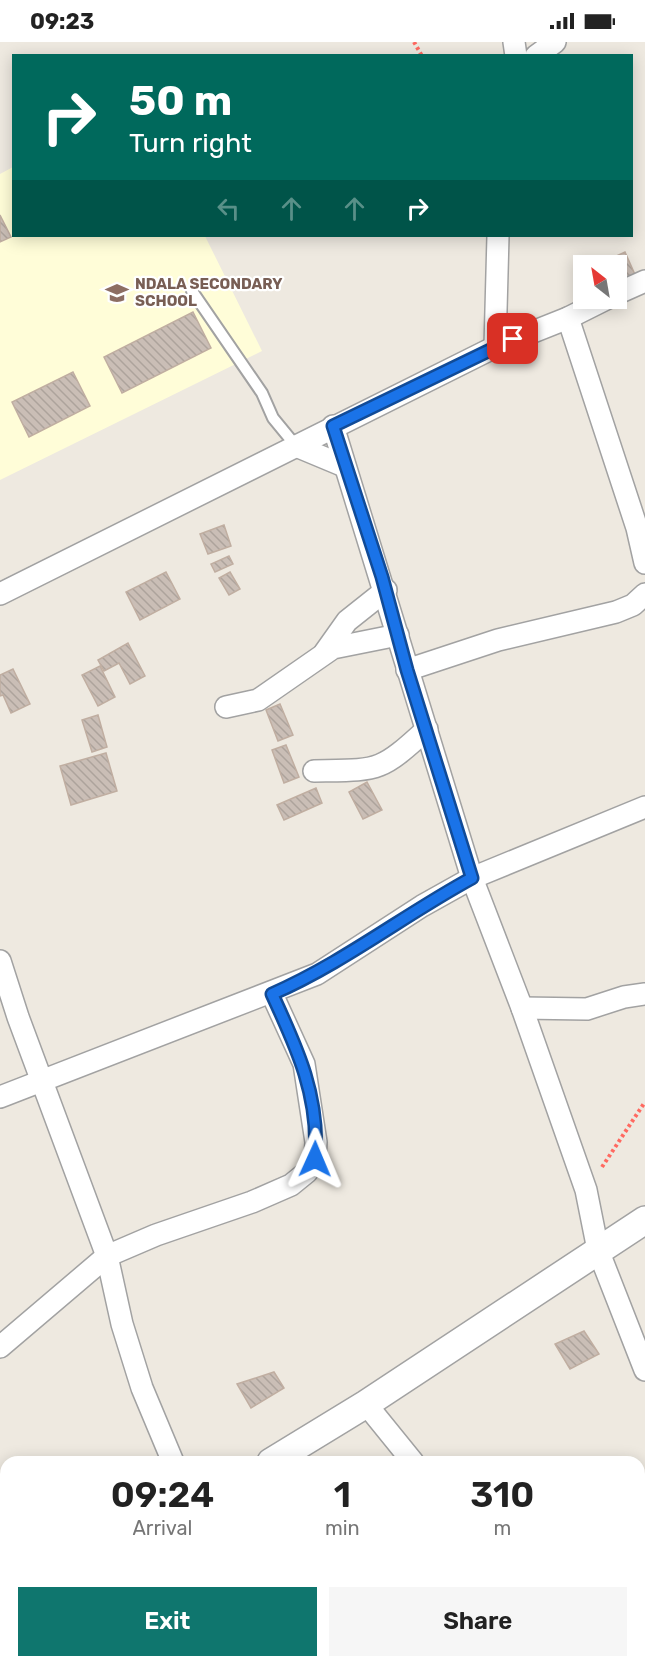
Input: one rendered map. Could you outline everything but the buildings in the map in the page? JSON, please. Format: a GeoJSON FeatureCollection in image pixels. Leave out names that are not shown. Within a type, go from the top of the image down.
{"type":"FeatureCollection","features":[{"type":"Feature","properties":{"kind":"street"},"geometry":{"type":"LineString","coordinates":[[539,54],[555,42]]}},
{"type":"Feature","properties":{"kind":"street"},"geometry":{"type":"LineString","coordinates":[[495,347],[498,237]]}},
{"type":"Feature","properties":{"kind":"street"},"geometry":{"type":"LineString","coordinates":[[627,289],[645,281]]}},
{"type":"Feature","properties":{"kind":"street"},"geometry":{"type":"LineString","coordinates":[[0,594],[495,347],[586,309]]}},
{"type":"Feature","properties":{"kind":"street"},"geometry":{"type":"LineString","coordinates":[[568,318],[637,528],[645,563]]}},
{"type":"Feature","properties":{"kind":"street"},"geometry":{"type":"LineString","coordinates":[[333,426],[344,466],[386,590],[407,670],[472,878],[522,1008],[586,1190],[598,1250],[645,1370]]}},
{"type":"Feature","properties":{"kind":"street"},"geometry":{"type":"LineString","coordinates":[[296,446],[344,466]]}},
{"type":"Feature","properties":{"kind":"street"},"geometry":{"type":"LineString","coordinates":[[325,652],[347,621],[386,590]]}},
{"type":"Feature","properties":{"kind":"street"},"geometry":{"type":"LineString","coordinates":[[407,670],[498,640],[616,612],[633,606],[645,594]]}},
{"type":"Feature","properties":{"kind":"street"},"geometry":{"type":"LineString","coordinates":[[226,707],[258,700],[325,652],[342,646],[398,635]]}},
{"type":"Feature","properties":{"kind":"street"},"geometry":{"type":"LineString","coordinates":[[315,771],[377,768],[398,755],[427,729]]}},
{"type":"Feature","properties":{"kind":"street"},"geometry":{"type":"LineString","coordinates":[[0,1097],[272,994],[317,974],[422,906],[472,878],[645,807]]}},
{"type":"Feature","properties":{"kind":"street"},"geometry":{"type":"LineString","coordinates":[[0,961],[107,1256],[122,1324],[142,1388],[170,1456]]}},
{"type":"Feature","properties":{"kind":"street"},"geometry":{"type":"LineString","coordinates":[[0,1347],[107,1256],[156,1234],[252,1203],[291,1185],[312,1166],[316,1142],[315,1122],[304,1064],[272,994]]}},
{"type":"Feature","properties":{"kind":"street"},"geometry":{"type":"LineString","coordinates":[[522,1008],[587,1009],[624,997],[645,994]]}},
{"type":"Feature","properties":{"kind":"street"},"geometry":{"type":"LineString","coordinates":[[281,1456],[366,1404],[645,1220]]}},
{"type":"Feature","properties":{"kind":"street"},"geometry":{"type":"LineString","coordinates":[[366,1404],[407,1456]]}},
{"type":"Feature","properties":{"kind":"lane"},"geometry":{"type":"LineString","coordinates":[[192,291],[262,393],[273,418],[296,446]]}},
{"type":"Feature","properties":{"kind":"path"},"geometry":{"type":"LineString","coordinates":[[586,1190],[645,1102]]}},
{"type":"Feature","properties":{"kind":"shaded area","name":"NDALA SECONDARY SCHOOL"},"geometry":{"type":"Polygon","coordinates":[[[12,168],[12,237],[205,237],[262,351],[0,480],[0,174],[12,168]]]}},
{"type":"Feature","properties":{"kind":"place","name":"NDALA SECONDARY SCHOOL"},"geometry":{"type":"Point","coordinates":[117,293]}},
{"type":"Feature","properties":{"kind":"route"},"geometry":{"type":"LineString","coordinates":[[315,1159],[315,1122],[304,1064],[272,994],[317,974],[378,936],[399,920],[472,878],[407,670],[382,577],[344,466],[333,426],[513,339]]}}]}
